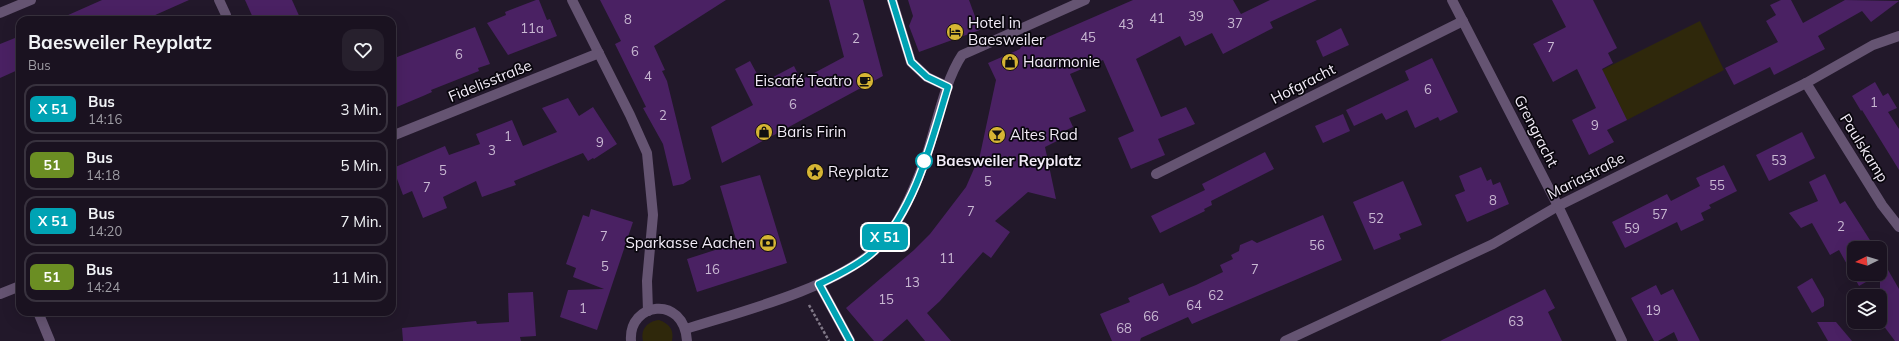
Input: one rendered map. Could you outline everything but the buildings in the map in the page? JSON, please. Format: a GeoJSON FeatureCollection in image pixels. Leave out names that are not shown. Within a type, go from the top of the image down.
{"type":"FeatureCollection","features":[{"type":"Feature","properties":{"kind":"street"},"geometry":{"type":"LineString","coordinates":[[0,13],[31,0]]}},
{"type":"Feature","properties":{"kind":"street"},"geometry":{"type":"LineString","coordinates":[[219,0],[226,15]]}},
{"type":"Feature","properties":{"kind":"street"},"geometry":{"type":"LineString","coordinates":[[572,0],[630,115],[647,153],[653,214],[647,281],[648,311]]}},
{"type":"Feature","properties":{"kind":"street"},"geometry":{"type":"LineString","coordinates":[[892,0],[911,62],[927,77],[948,87]]}},
{"type":"Feature","properties":{"kind":"street"},"geometry":{"type":"LineString","coordinates":[[686,329],[771,302],[819,284],[842,272],[876,250],[895,224],[907,204],[925,160],[953,69],[962,55],[1085,0]]}},
{"type":"Feature","properties":{"kind":"street","name":"Grengracht"},"geometry":{"type":"LineString","coordinates":[[1452,0],[1558,206],[1622,341]]}},
{"type":"Feature","properties":{"kind":"street","name":"Hofgracht"},"geometry":{"type":"LineString","coordinates":[[1156,174],[1463,21]]}},
{"type":"Feature","properties":{"kind":"street","name":"Mariastraße"},"geometry":{"type":"LineString","coordinates":[[1285,341],[1493,244],[1558,206],[1806,83],[1873,46],[1899,36]]}},
{"type":"Feature","properties":{"kind":"street","name":"Fidelisstraße"},"geometry":{"type":"LineString","coordinates":[[396,134],[599,53]]}},
{"type":"Feature","properties":{"kind":"street","name":"Paulskamp"},"geometry":{"type":"LineString","coordinates":[[1806,83],[1882,205],[1899,227]]}},
{"type":"Feature","properties":{"kind":"street"},"geometry":{"type":"LineString","coordinates":[[819,284],[850,341]]}},
{"type":"Feature","properties":{"kind":"street"},"geometry":{"type":"LineString","coordinates":[[0,294],[16,288]]}},
{"type":"Feature","properties":{"kind":"street"},"geometry":{"type":"LineString","coordinates":[[631,341],[632,328],[641,315],[648,311],[663,309],[673,313],[681,320],[686,329],[687,341]]}},
{"type":"Feature","properties":{"kind":"street"},"geometry":{"type":"LineString","coordinates":[[40,316],[50,341]]}},
{"type":"Feature","properties":{"kind":"path"},"geometry":{"type":"LineString","coordinates":[[801,290],[829,341]]}},
{"type":"Feature","properties":{"kind":"shaded area"},"geometry":{"type":"Polygon","coordinates":[[[1700,21],[1724,70],[1627,120],[1602,70],[1700,21]]]}},
{"type":"Feature","properties":{"kind":"shaded area"},"geometry":{"type":"Polygon","coordinates":[[[659,320],[666,323],[672,331],[672,341],[643,341],[642,337],[646,326],[651,322],[659,320]]]}},
{"type":"Feature","properties":{"kind":"bus line"},"geometry":{"type":"LineString","coordinates":[[850,341],[834,309],[819,284],[842,272],[876,250],[895,224],[907,204],[925,160],[948,87],[927,77],[911,62],[892,0]]}},
{"type":"Feature","properties":{"kind":"place","name":"Hotel in Baesweiler"},"geometry":{"type":"Point","coordinates":[955,32]}},
{"type":"Feature","properties":{"kind":"place","name":"Haarmonie"},"geometry":{"type":"Point","coordinates":[1010,62]}},
{"type":"Feature","properties":{"kind":"place","name":"Eiscafé Teatro"},"geometry":{"type":"Point","coordinates":[865,81]}},
{"type":"Feature","properties":{"kind":"place","name":"Baris Firin"},"geometry":{"type":"Point","coordinates":[764,132]}},
{"type":"Feature","properties":{"kind":"place","name":"Altes Rad"},"geometry":{"type":"Point","coordinates":[997,135]}},
{"type":"Feature","properties":{"kind":"place","name":"Baesweiler Reyplatz"},"geometry":{"type":"Point","coordinates":[924,161]}},
{"type":"Feature","properties":{"kind":"place","name":"Reyplatz"},"geometry":{"type":"Point","coordinates":[815,172]}},
{"type":"Feature","properties":{"kind":"place","name":"Sparkasse Aachen"},"geometry":{"type":"Point","coordinates":[768,243]}}]}
